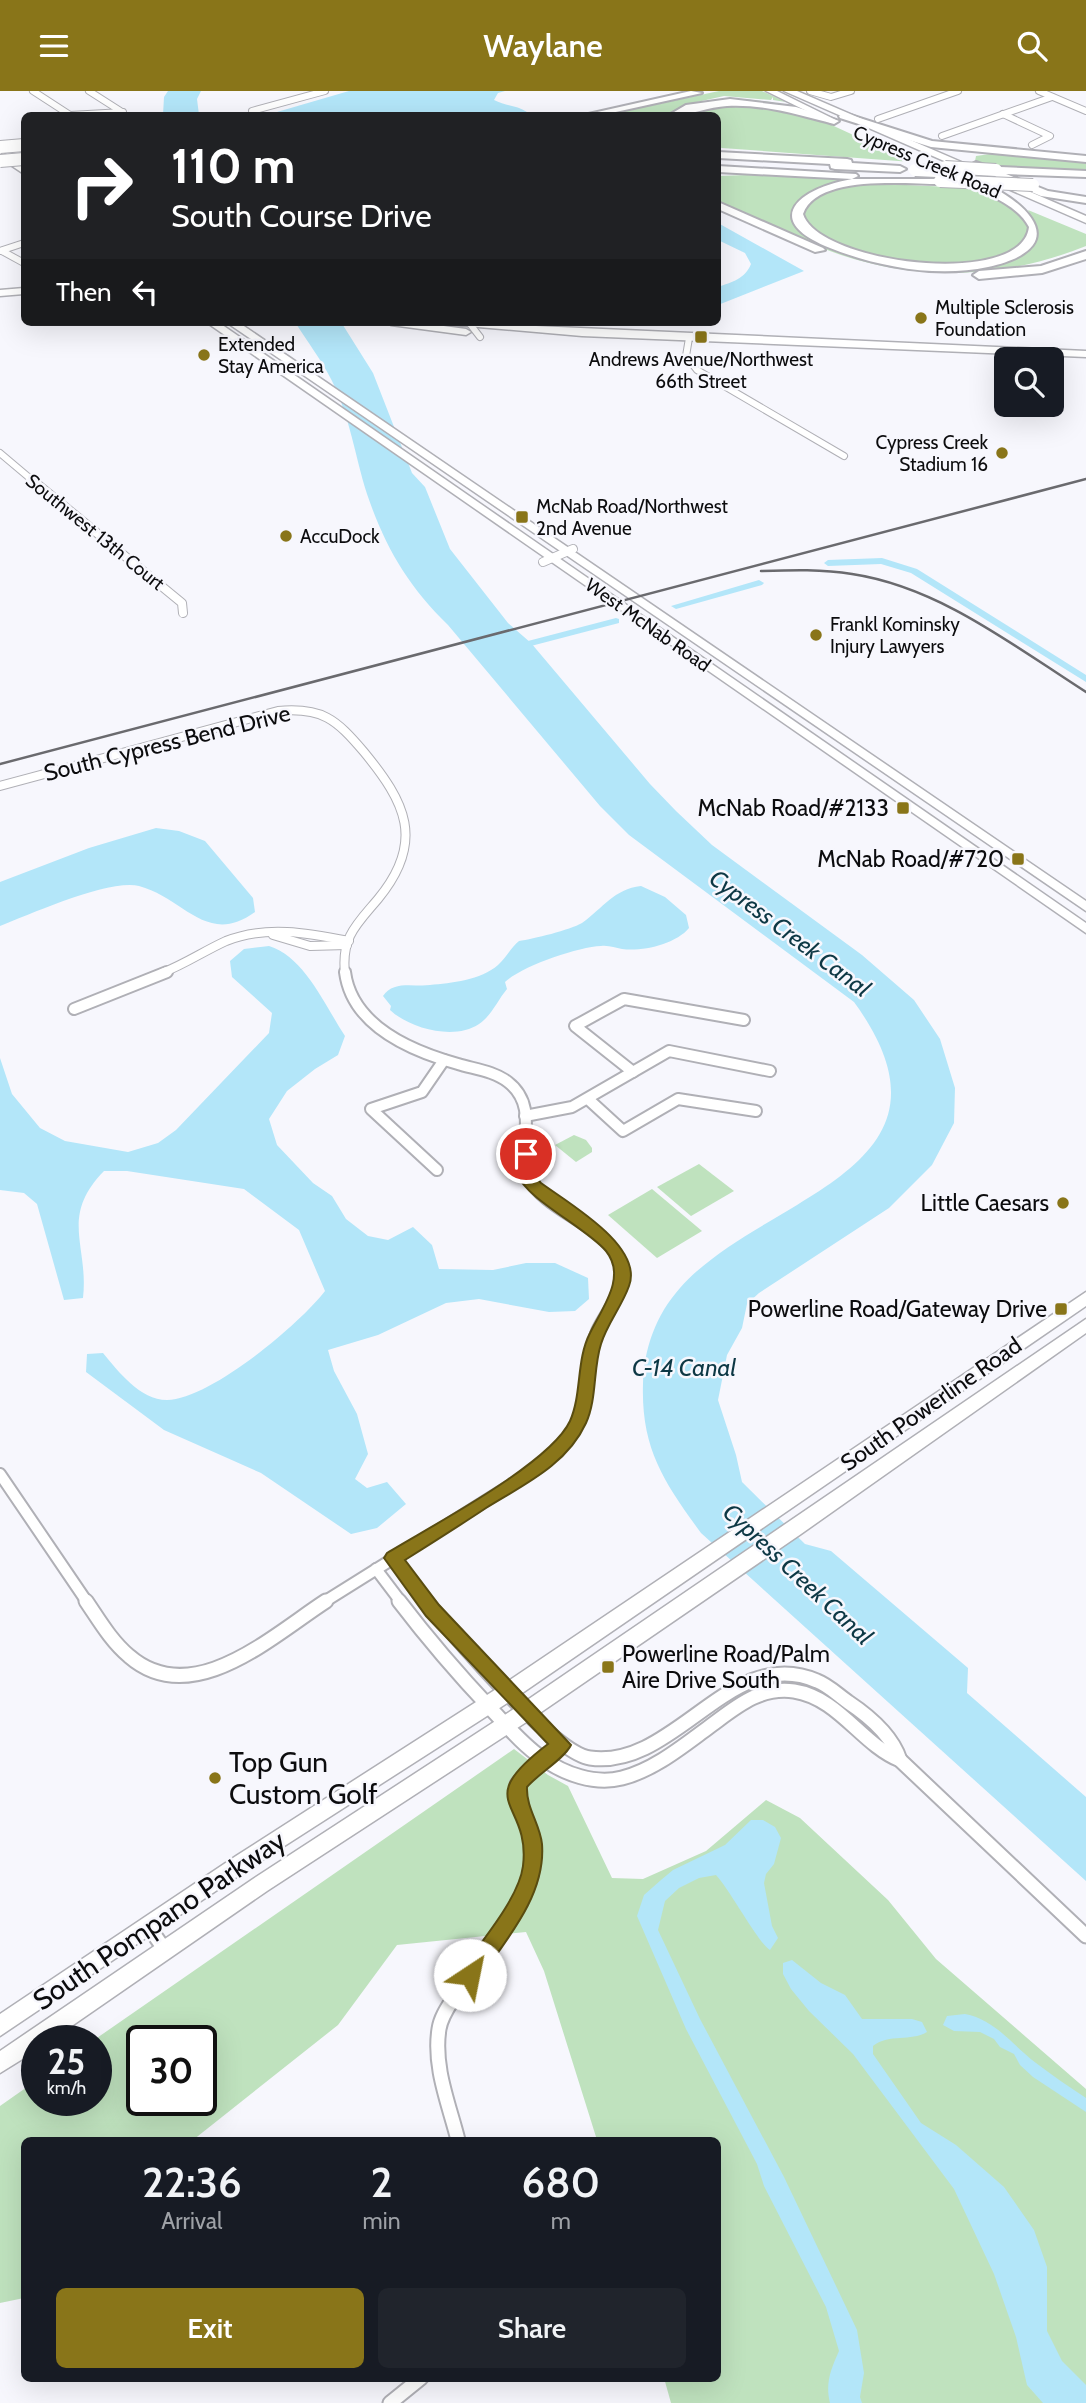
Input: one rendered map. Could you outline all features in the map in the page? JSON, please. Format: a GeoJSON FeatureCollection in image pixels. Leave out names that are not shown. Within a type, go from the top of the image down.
{"type":"FeatureCollection","features":[{"type":"Feature","properties":{"kind":"highway"},"geometry":{"type":"LineString","coordinates":[[600,112],[664,91]]}},
{"type":"Feature","properties":{"kind":"highway"},"geometry":{"type":"LineString","coordinates":[[606,112],[708,91]]}},
{"type":"Feature","properties":{"kind":"highway"},"geometry":{"type":"LineString","coordinates":[[678,112],[697,102],[734,97],[778,102],[931,144],[1034,150],[1086,159]]}},
{"type":"Feature","properties":{"kind":"highway"},"geometry":{"type":"LineString","coordinates":[[0,152],[21,148]]}},
{"type":"Feature","properties":{"kind":"highway"},"geometry":{"type":"LineString","coordinates":[[721,149],[909,167]]}},
{"type":"Feature","properties":{"kind":"highway"},"geometry":{"type":"LineString","coordinates":[[1034,150],[984,152],[974,155],[970,160],[1045,194],[1086,200]]}},
{"type":"Feature","properties":{"kind":"highway"},"geometry":{"type":"LineString","coordinates":[[0,152],[21,156]]}},
{"type":"Feature","properties":{"kind":"highway"},"geometry":{"type":"LineString","coordinates":[[721,158],[862,163]]}},
{"type":"Feature","properties":{"kind":"highway"},"geometry":{"type":"LineString","coordinates":[[721,158],[1086,176]]}},
{"type":"Feature","properties":{"kind":"highway"},"geometry":{"type":"LineString","coordinates":[[721,168],[1086,186]]}},
{"type":"Feature","properties":{"kind":"highway"},"geometry":{"type":"LineString","coordinates":[[936,179],[842,184],[809,197],[800,206],[798,218],[809,233],[825,242],[868,257],[914,265],[952,267],[984,264],[1014,255],[1029,244],[1034,237],[1035,227],[1026,212],[956,175]]}},
{"type":"Feature","properties":{"kind":"highway"},"geometry":{"type":"LineString","coordinates":[[721,206],[823,251],[877,267],[951,275],[1022,271],[1050,267],[1086,255]]}},
{"type":"Feature","properties":{"kind":"highway"},"geometry":{"type":"LineString","coordinates":[[1022,271],[1086,249]]}},
{"type":"Feature","properties":{"kind":"main road","name":"Cypress Creek Road"},"geometry":{"type":"LineString","coordinates":[[770,91],[1086,220]]}},
{"type":"Feature","properties":{"kind":"main road","name":"Cypress Creek Road"},"geometry":{"type":"LineString","coordinates":[[789,91],[956,175],[1086,229]]}},
{"type":"Feature","properties":{"kind":"main road"},"geometry":{"type":"LineString","coordinates":[[0,152],[21,156]]}},
{"type":"Feature","properties":{"kind":"main road"},"geometry":{"type":"LineString","coordinates":[[0,152],[21,169]]}},
{"type":"Feature","properties":{"kind":"main road"},"geometry":{"type":"LineString","coordinates":[[2,293],[21,291]]}},
{"type":"Feature","properties":{"kind":"main road"},"geometry":{"type":"LineString","coordinates":[[2,293],[21,296]]}},
{"type":"Feature","properties":{"kind":"main road","name":"West McNab Road"},"geometry":{"type":"LineString","coordinates":[[217,326],[412,461],[547,560],[660,633],[1086,929]]}},
{"type":"Feature","properties":{"kind":"main road","name":"West McNab Road"},"geometry":{"type":"LineString","coordinates":[[242,326],[331,391],[569,551],[674,627],[1086,907]]}},
{"type":"Feature","properties":{"kind":"main road"},"geometry":{"type":"LineString","coordinates":[[418,326],[480,335],[1086,354]]}},
{"type":"Feature","properties":{"kind":"main road"},"geometry":{"type":"LineString","coordinates":[[493,326],[689,342],[994,358]]}},
{"type":"Feature","properties":{"kind":"main road"},"geometry":{"type":"LineString","coordinates":[[1064,362],[1086,363]]}},
{"type":"Feature","properties":{"kind":"main road"},"geometry":{"type":"LineString","coordinates":[[297,381],[310,376]]}},
{"type":"Feature","properties":{"kind":"main road"},"geometry":{"type":"LineString","coordinates":[[660,633],[674,627]]}},
{"type":"Feature","properties":{"kind":"main road","name":"South Powerline Road"},"geometry":{"type":"LineString","coordinates":[[703,1560],[1086,1298]]}},
{"type":"Feature","properties":{"kind":"main road","name":"South Powerline Road"},"geometry":{"type":"LineString","coordinates":[[722,1579],[1086,1325]]}},
{"type":"Feature","properties":{"kind":"main road","name":"South Pompano Parkway"},"geometry":{"type":"LineString","coordinates":[[0,2026],[148,1926],[509,1692],[703,1560]]}},
{"type":"Feature","properties":{"kind":"main road","name":"South Pompano Parkway"},"geometry":{"type":"LineString","coordinates":[[0,2063],[260,1885],[506,1725],[722,1579]]}},
{"type":"Feature","properties":{"kind":"street"},"geometry":{"type":"LineString","coordinates":[[33,91],[65,112]]}},
{"type":"Feature","properties":{"kind":"street"},"geometry":{"type":"LineString","coordinates":[[89,91],[122,112]]}},
{"type":"Feature","properties":{"kind":"street"},"geometry":{"type":"LineString","coordinates":[[252,111],[325,91]]}},
{"type":"Feature","properties":{"kind":"street"},"geometry":{"type":"LineString","coordinates":[[810,91],[831,97],[850,91]]}},
{"type":"Feature","properties":{"kind":"street"},"geometry":{"type":"LineString","coordinates":[[825,96],[841,91]]}},
{"type":"Feature","properties":{"kind":"street"},"geometry":{"type":"LineString","coordinates":[[878,119],[958,91]]}},
{"type":"Feature","properties":{"kind":"street"},"geometry":{"type":"LineString","coordinates":[[1039,91],[1086,111]]}},
{"type":"Feature","properties":{"kind":"street"},"geometry":{"type":"LineString","coordinates":[[942,136],[1052,97]]}},
{"type":"Feature","properties":{"kind":"street"},"geometry":{"type":"LineString","coordinates":[[1003,114],[1050,136],[1034,150]]}},
{"type":"Feature","properties":{"kind":"street"},"geometry":{"type":"LineString","coordinates":[[1,251],[21,244]]}},
{"type":"Feature","properties":{"kind":"street"},"geometry":{"type":"LineString","coordinates":[[1,251],[21,261]]}},
{"type":"Feature","properties":{"kind":"street"},"geometry":{"type":"LineString","coordinates":[[472,326],[480,335]]}},
{"type":"Feature","properties":{"kind":"street"},"geometry":{"type":"LineString","coordinates":[[689,342],[685,356],[697,370],[844,456]]}},
{"type":"Feature","properties":{"kind":"street","name":"Southwest 13th Court"},"geometry":{"type":"LineString","coordinates":[[0,453],[182,603],[183,613]]}},
{"type":"Feature","properties":{"kind":"street"},"geometry":{"type":"LineString","coordinates":[[547,560],[569,551]]}},
{"type":"Feature","properties":{"kind":"street","name":"South Cypress Bend Drive"},"geometry":{"type":"LineString","coordinates":[[0,786],[278,711],[316,710],[344,726],[389,785],[403,810],[406,831],[395,876],[357,922],[348,943],[342,967],[348,989],[360,1009],[378,1027],[397,1039],[443,1060],[506,1080],[516,1089],[524,1102],[526,1175],[535,1187],[611,1247],[621,1260],[624,1274],[593,1344],[579,1420],[562,1447],[538,1468],[208,1672],[182,1677],[153,1672],[133,1662],[113,1640],[0,1474]]}},
{"type":"Feature","properties":{"kind":"street"},"geometry":{"type":"LineString","coordinates":[[75,1011],[184,970],[246,937],[270,935],[310,946],[348,943]]}},
{"type":"Feature","properties":{"kind":"street"},"geometry":{"type":"LineString","coordinates":[[633,1072],[575,1026],[624,999],[744,1020]]}},
{"type":"Feature","properties":{"kind":"street"},"geometry":{"type":"LineString","coordinates":[[525,1116],[572,1107],[669,1051],[770,1071]]}},
{"type":"Feature","properties":{"kind":"street"},"geometry":{"type":"LineString","coordinates":[[437,1170],[371,1109],[422,1093],[443,1060]]}},
{"type":"Feature","properties":{"kind":"street"},"geometry":{"type":"LineString","coordinates":[[588,1099],[623,1131],[678,1098],[756,1111]]}},
{"type":"Feature","properties":{"kind":"street"},"geometry":{"type":"LineString","coordinates":[[393,1558],[433,1610],[527,1711],[561,1745],[585,1758],[609,1761],[633,1755],[744,1683],[765,1675],[800,1675],[825,1684],[848,1699],[897,1747],[900,1760]]}},
{"type":"Feature","properties":{"kind":"street"},"geometry":{"type":"LineString","coordinates":[[376,1569],[414,1622],[506,1725],[542,1759],[576,1775],[598,1780],[620,1779],[642,1771],[749,1698],[769,1691],[804,1692],[828,1704],[883,1754],[900,1760],[1086,1936]]}},
{"type":"Feature","properties":{"kind":"street"},"geometry":{"type":"LineString","coordinates":[[457,2137],[438,2055],[439,2028],[449,2005],[519,1902],[533,1867],[532,1839],[517,1800],[517,1784],[542,1759],[561,1745]]}},
{"type":"Feature","properties":{"kind":"street"},"geometry":{"type":"LineString","coordinates":[[148,1926],[165,1951]]}},
{"type":"Feature","properties":{"kind":"street"},"geometry":{"type":"LineString","coordinates":[[390,2403],[416,2382]]}},
{"type":"Feature","properties":{"kind":"green space"},"geometry":{"type":"Polygon","coordinates":[[[719,91],[762,91],[786,102],[773,100],[773,97],[771,100],[724,96],[688,104],[676,112],[621,112],[719,91]]]}},
{"type":"Feature","properties":{"kind":"green space"},"geometry":{"type":"Polygon","coordinates":[[[744,99],[771,102],[799,110],[912,162],[721,148],[721,112],[683,112],[699,104],[744,99]]]}},
{"type":"Feature","properties":{"kind":"green space"},"geometry":{"type":"Polygon","coordinates":[[[990,154],[1086,162],[1086,171],[982,166],[975,161],[976,156],[990,154]]]}},
{"type":"Feature","properties":{"kind":"green space"},"geometry":{"type":"Polygon","coordinates":[[[721,176],[853,180],[817,190],[798,203],[805,233],[879,261],[976,267],[1032,246],[1037,230],[1028,210],[1086,234],[1086,246],[1026,265],[964,273],[872,264],[810,243],[721,204],[721,176]]]}},
{"type":"Feature","properties":{"kind":"green space"},"geometry":{"type":"Polygon","coordinates":[[[883,184],[975,188],[1007,202],[1031,226],[1024,246],[992,261],[941,265],[893,260],[863,254],[821,238],[802,216],[807,206],[824,192],[848,186],[883,184]]]}},
{"type":"Feature","properties":{"kind":"green space"},"geometry":{"type":"Polygon","coordinates":[[[574,1135],[586,1140],[592,1148],[592,1152],[576,1162],[555,1145],[574,1135]]]}},
{"type":"Feature","properties":{"kind":"green space"},"geometry":{"type":"Polygon","coordinates":[[[699,1164],[734,1191],[691,1216],[657,1187],[699,1164]]]}},
{"type":"Feature","properties":{"kind":"green space"},"geometry":{"type":"Polygon","coordinates":[[[652,1189],[702,1231],[657,1258],[608,1215],[652,1189]]]}},
{"type":"Feature","properties":{"kind":"green space"},"geometry":{"type":"Polygon","coordinates":[[[514,1749],[548,1775],[568,1786],[612,1878],[643,1879],[706,1851],[766,1800],[800,1818],[888,1900],[936,1959],[1086,2089],[1086,2403],[671,2403],[665,2382],[721,2382],[721,2137],[596,2137],[544,1971],[526,1932],[397,1945],[338,2025],[197,2137],[21,2137],[21,2299],[0,2303],[0,2106],[21,2091],[21,2116],[112,2116],[112,2028],[514,1749]]]}},
{"type":"Feature","properties":{"kind":"water"},"geometry":{"type":"Polygon","coordinates":[[[168,91],[201,91],[197,99],[199,112],[163,112],[164,97],[168,91]]]}},
{"type":"Feature","properties":{"kind":"water"},"geometry":{"type":"Polygon","coordinates":[[[349,91],[505,91],[498,93],[494,100],[527,112],[277,112],[349,91]]]}},
{"type":"Feature","properties":{"kind":"water"},"geometry":{"type":"Polygon","coordinates":[[[721,225],[804,271],[721,304],[721,286],[742,277],[751,264],[745,253],[721,241],[721,225]]]}},
{"type":"Feature","properties":{"kind":"water","name":"C-14 Canal"},"geometry":{"type":"Polygon","coordinates":[[[298,326],[344,326],[373,373],[412,473],[425,487],[450,549],[508,623],[531,643],[650,784],[712,845],[862,955],[914,1000],[940,1039],[955,1088],[954,1123],[932,1165],[889,1208],[759,1293],[747,1304],[742,1328],[727,1355],[718,1400],[742,1482],[805,1544],[831,1551],[968,1668],[967,1693],[1086,1797],[1086,1881],[701,1533],[657,1464],[646,1428],[643,1384],[649,1345],[664,1309],[680,1288],[716,1256],[844,1173],[874,1142],[890,1105],[885,1059],[854,1002],[629,835],[600,806],[421,596],[399,565],[374,513],[343,409],[332,381],[298,326]]]}},
{"type":"Feature","properties":{"kind":"water"},"geometry":{"type":"Polygon","coordinates":[[[156,828],[179,831],[205,841],[253,898],[255,912],[238,921],[223,924],[209,922],[155,892],[126,885],[90,892],[0,926],[0,882],[89,848],[156,828]]]}},
{"type":"Feature","properties":{"kind":"water"},"geometry":{"type":"Polygon","coordinates":[[[641,886],[665,897],[686,915],[689,928],[683,934],[649,948],[630,950],[607,946],[591,947],[537,964],[505,982],[507,989],[491,1012],[479,1024],[469,1029],[445,1032],[420,1027],[390,1010],[391,1006],[383,996],[398,986],[447,983],[483,974],[498,965],[519,941],[576,926],[616,895],[641,886]]]}},
{"type":"Feature","properties":{"kind":"water"},"geometry":{"type":"Polygon","coordinates":[[[269,946],[282,952],[304,971],[345,1036],[338,1055],[287,1091],[269,1119],[277,1145],[313,1183],[332,1196],[346,1219],[368,1236],[388,1240],[413,1227],[432,1245],[439,1269],[493,1270],[526,1263],[555,1263],[588,1278],[589,1299],[575,1311],[549,1312],[479,1299],[446,1303],[378,1335],[328,1350],[334,1371],[357,1414],[368,1454],[355,1479],[367,1488],[387,1482],[406,1504],[377,1528],[351,1534],[261,1473],[164,1430],[86,1372],[87,1354],[103,1353],[139,1390],[157,1399],[167,1400],[185,1396],[229,1374],[275,1340],[325,1291],[299,1230],[244,1189],[127,1171],[104,1171],[90,1188],[79,1218],[83,1298],[64,1300],[37,1204],[24,1193],[0,1190],[0,1058],[12,1094],[40,1128],[65,1141],[128,1152],[158,1143],[176,1130],[269,1033],[272,1013],[232,977],[230,961],[244,949],[269,946]]]}},
{"type":"Feature","properties":{"kind":"water"},"geometry":{"type":"Polygon","coordinates":[[[751,1820],[763,1820],[775,1827],[781,1838],[774,1864],[766,1874],[764,1883],[772,1926],[778,1938],[770,1950],[716,1875],[699,1878],[679,1888],[665,1901],[658,1930],[700,2019],[784,2177],[857,2330],[864,2373],[860,2397],[862,2403],[830,2403],[831,2370],[839,2351],[826,2307],[764,2186],[757,2164],[686,2029],[637,1916],[644,1895],[661,1880],[673,1870],[725,1845],[751,1820]]]}},
{"type":"Feature","properties":{"kind":"water"},"geometry":{"type":"Polygon","coordinates":[[[792,1960],[821,1983],[845,1995],[862,2019],[912,2019],[922,2022],[927,2032],[914,2037],[880,2042],[873,2046],[873,2054],[921,2123],[956,2145],[1004,2187],[1034,2230],[1047,2267],[1047,2331],[1062,2361],[1086,2385],[1086,2403],[1043,2403],[1027,2385],[1016,2337],[994,2274],[954,2189],[853,2054],[809,2011],[791,1989],[783,1974],[783,1963],[792,1960]]]}},
{"type":"Feature","properties":{"kind":"water"},"geometry":{"type":"Polygon","coordinates":[[[965,2014],[995,2027],[1036,2063],[1086,2098],[1086,2112],[1033,2077],[1020,2065],[1014,2054],[1000,2047],[994,2039],[980,2032],[954,2031],[943,2025],[947,2016],[965,2014]]]}},
{"type":"Feature","properties":{"kind":"waterway"},"geometry":{"type":"LineString","coordinates":[[828,563],[882,561],[914,571],[1086,679]]}},
{"type":"Feature","properties":{"kind":"waterway"},"geometry":{"type":"LineString","coordinates":[[676,606],[759,583]]}},
{"type":"Feature","properties":{"kind":"waterway"},"geometry":{"type":"LineString","coordinates":[[531,643],[616,621]]}},
{"type":"Feature","properties":{"kind":"railway"},"geometry":{"type":"LineString","coordinates":[[0,764],[1086,479]]}},
{"type":"Feature","properties":{"kind":"railway"},"geometry":{"type":"LineString","coordinates":[[761,571],[841,572],[915,591],[975,621],[1086,692]]}},
{"type":"Feature","properties":{"kind":"place","name":"Multiple Sclerosis Foundation"},"geometry":{"type":"Point","coordinates":[921,318]}},
{"type":"Feature","properties":{"kind":"place","name":"Andrews Avenue/Northwest 66th Street"},"geometry":{"type":"Point","coordinates":[701,337]}},
{"type":"Feature","properties":{"kind":"place","name":"Extended Stay America"},"geometry":{"type":"Point","coordinates":[204,355]}},
{"type":"Feature","properties":{"kind":"place","name":"Cypress Creek Stadium 16"},"geometry":{"type":"Point","coordinates":[1002,453]}},
{"type":"Feature","properties":{"kind":"place","name":"McNab Road/Northwest 2nd Avenue"},"geometry":{"type":"Point","coordinates":[522,517]}},
{"type":"Feature","properties":{"kind":"place","name":"AccuDock"},"geometry":{"type":"Point","coordinates":[286,536]}},
{"type":"Feature","properties":{"kind":"place","name":"Frankl Kominsky Injury Lawyers"},"geometry":{"type":"Point","coordinates":[816,635]}},
{"type":"Feature","properties":{"kind":"place","name":"McNab Road/#2133"},"geometry":{"type":"Point","coordinates":[903,808]}},
{"type":"Feature","properties":{"kind":"place","name":"McNab Road/#720"},"geometry":{"type":"Point","coordinates":[1018,859]}},
{"type":"Feature","properties":{"kind":"place","name":"Little Caesars"},"geometry":{"type":"Point","coordinates":[1063,1203]}},
{"type":"Feature","properties":{"kind":"place","name":"Powerline Road/Gateway Drive"},"geometry":{"type":"Point","coordinates":[1061,1309]}},
{"type":"Feature","properties":{"kind":"place","name":"Powerline Road/Palm Aire Drive South"},"geometry":{"type":"Point","coordinates":[608,1667]}},
{"type":"Feature","properties":{"kind":"place","name":"Top Gun Custom Golf"},"geometry":{"type":"Point","coordinates":[215,1778]}},
{"type":"Feature","properties":{"kind":"route"},"geometry":{"type":"LineString","coordinates":[[470,1975],[519,1902],[533,1867],[532,1839],[517,1800],[517,1784],[533,1767],[561,1745],[433,1610],[393,1558],[538,1468],[562,1447],[579,1420],[593,1344],[624,1274],[621,1260],[611,1247],[535,1187],[526,1175],[526,1154]]}},
{"type":"Feature","properties":{"kind":"water label","name":"Cypress Creek Canal"},"geometry":{"type":"Point","coordinates":[790,933]}},
{"type":"Feature","properties":{"kind":"water label","name":"Cypress Creek Canal"},"geometry":{"type":"Point","coordinates":[798,1574]}}]}
